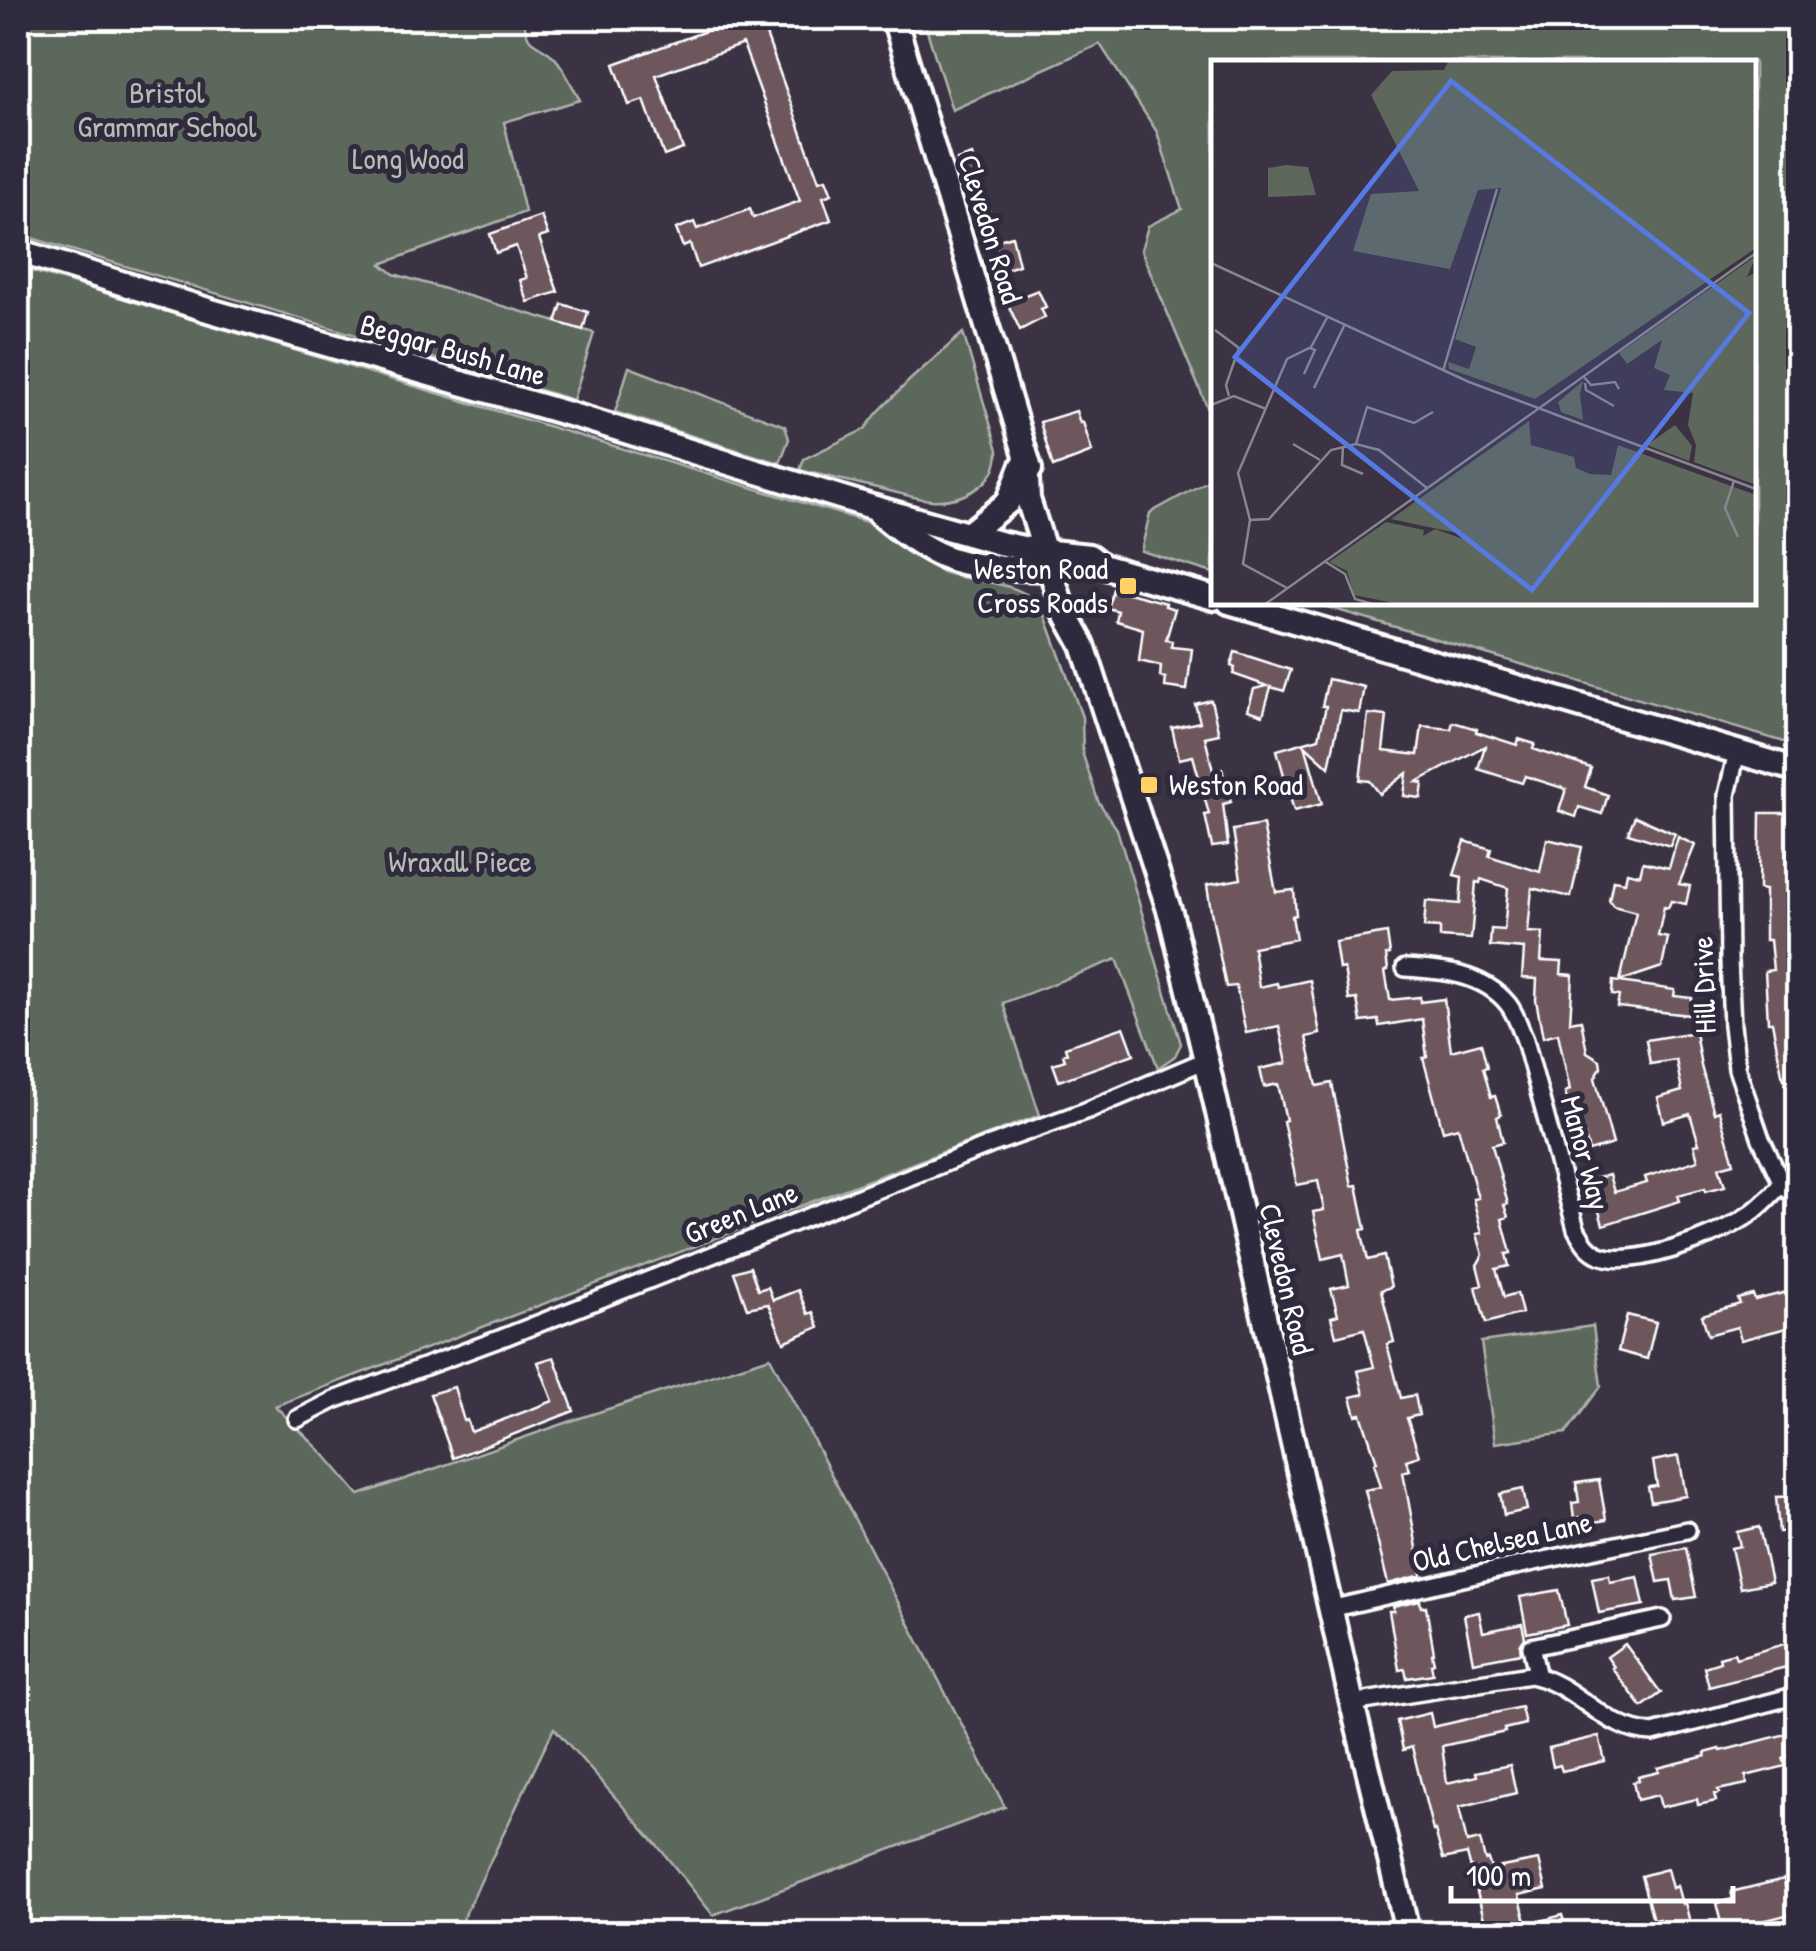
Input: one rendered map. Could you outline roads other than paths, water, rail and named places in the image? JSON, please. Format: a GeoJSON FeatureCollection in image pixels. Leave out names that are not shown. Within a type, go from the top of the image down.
{"type":"FeatureCollection","features":[{"type":"Feature","properties":{"kind":"main road","name":"Clevedon Road"},"geometry":{"type":"LineString","coordinates":[[894,18],[1026,458],[1028,500],[1080,610],[1083,645],[1166,896],[1408,1934]]}},
{"type":"Feature","properties":{"kind":"main road","name":"Beggar Bush Lane"},"geometry":{"type":"LineString","coordinates":[[18,251],[1056,561]]}},
{"type":"Feature","properties":{"kind":"main road"},"geometry":{"type":"LineString","coordinates":[[968,534],[1008,502],[1026,458]]}},
{"type":"Feature","properties":{"kind":"main road","name":"Beggar Bush Lane"},"geometry":{"type":"LineString","coordinates":[[872,507],[924,546],[953,560],[1003,567],[1056,561]]}},
{"type":"Feature","properties":{"kind":"main road"},"geometry":{"type":"LineString","coordinates":[[1056,561],[1089,569],[1102,566],[1211,597]]}},
{"type":"Feature","properties":{"kind":"main road"},"geometry":{"type":"LineString","coordinates":[[1239,605],[1798,770]]}},
{"type":"Feature","properties":{"kind":"street","name":"Hill Drive"},"geometry":{"type":"LineString","coordinates":[[1737,752],[1727,796],[1732,1024],[1737,1069],[1748,1106],[1782,1183],[1798,1202]]}},
{"type":"Feature","properties":{"kind":"street","name":"Manor Way"},"geometry":{"type":"LineString","coordinates":[[1405,968],[1431,962],[1484,984],[1506,1001],[1525,1040],[1576,1229],[1596,1254],[1627,1259],[1666,1251],[1734,1224],[1764,1204],[1782,1183]]}},
{"type":"Feature","properties":{"kind":"street","name":"Green Lane"},"geometry":{"type":"LineString","coordinates":[[297,1419],[334,1400],[502,1338],[990,1144],[1088,1110],[1206,1060]]}},
{"type":"Feature","properties":{"kind":"street","name":"Old Chelsea Lane"},"geometry":{"type":"LineString","coordinates":[[1330,1610],[1686,1530]]}},
{"type":"Feature","properties":{"kind":"street"},"geometry":{"type":"LineString","coordinates":[[1538,1676],[1531,1647],[1662,1619]]}},
{"type":"Feature","properties":{"kind":"street"},"geometry":{"type":"LineString","coordinates":[[1352,1703],[1530,1675],[1552,1683],[1623,1727],[1645,1733],[1798,1696]]}},
{"type":"Feature","properties":{"kind":"place","name":"Weston Road Cross Roads"},"geometry":{"type":"Point","coordinates":[1128,586]}},
{"type":"Feature","properties":{"kind":"place","name":"Weston Road"},"geometry":{"type":"Point","coordinates":[1149,785]}},
{"type":"Feature","properties":{"kind":"park label","name":"Bristol Grammar School"},"geometry":{"type":"Point","coordinates":[167,110]}},
{"type":"Feature","properties":{"kind":"park label","name":"Long Wood"},"geometry":{"type":"Point","coordinates":[408,159]}},
{"type":"Feature","properties":{"kind":"park label","name":"Wraxall Piece"},"geometry":{"type":"Point","coordinates":[460,862]}}]}
